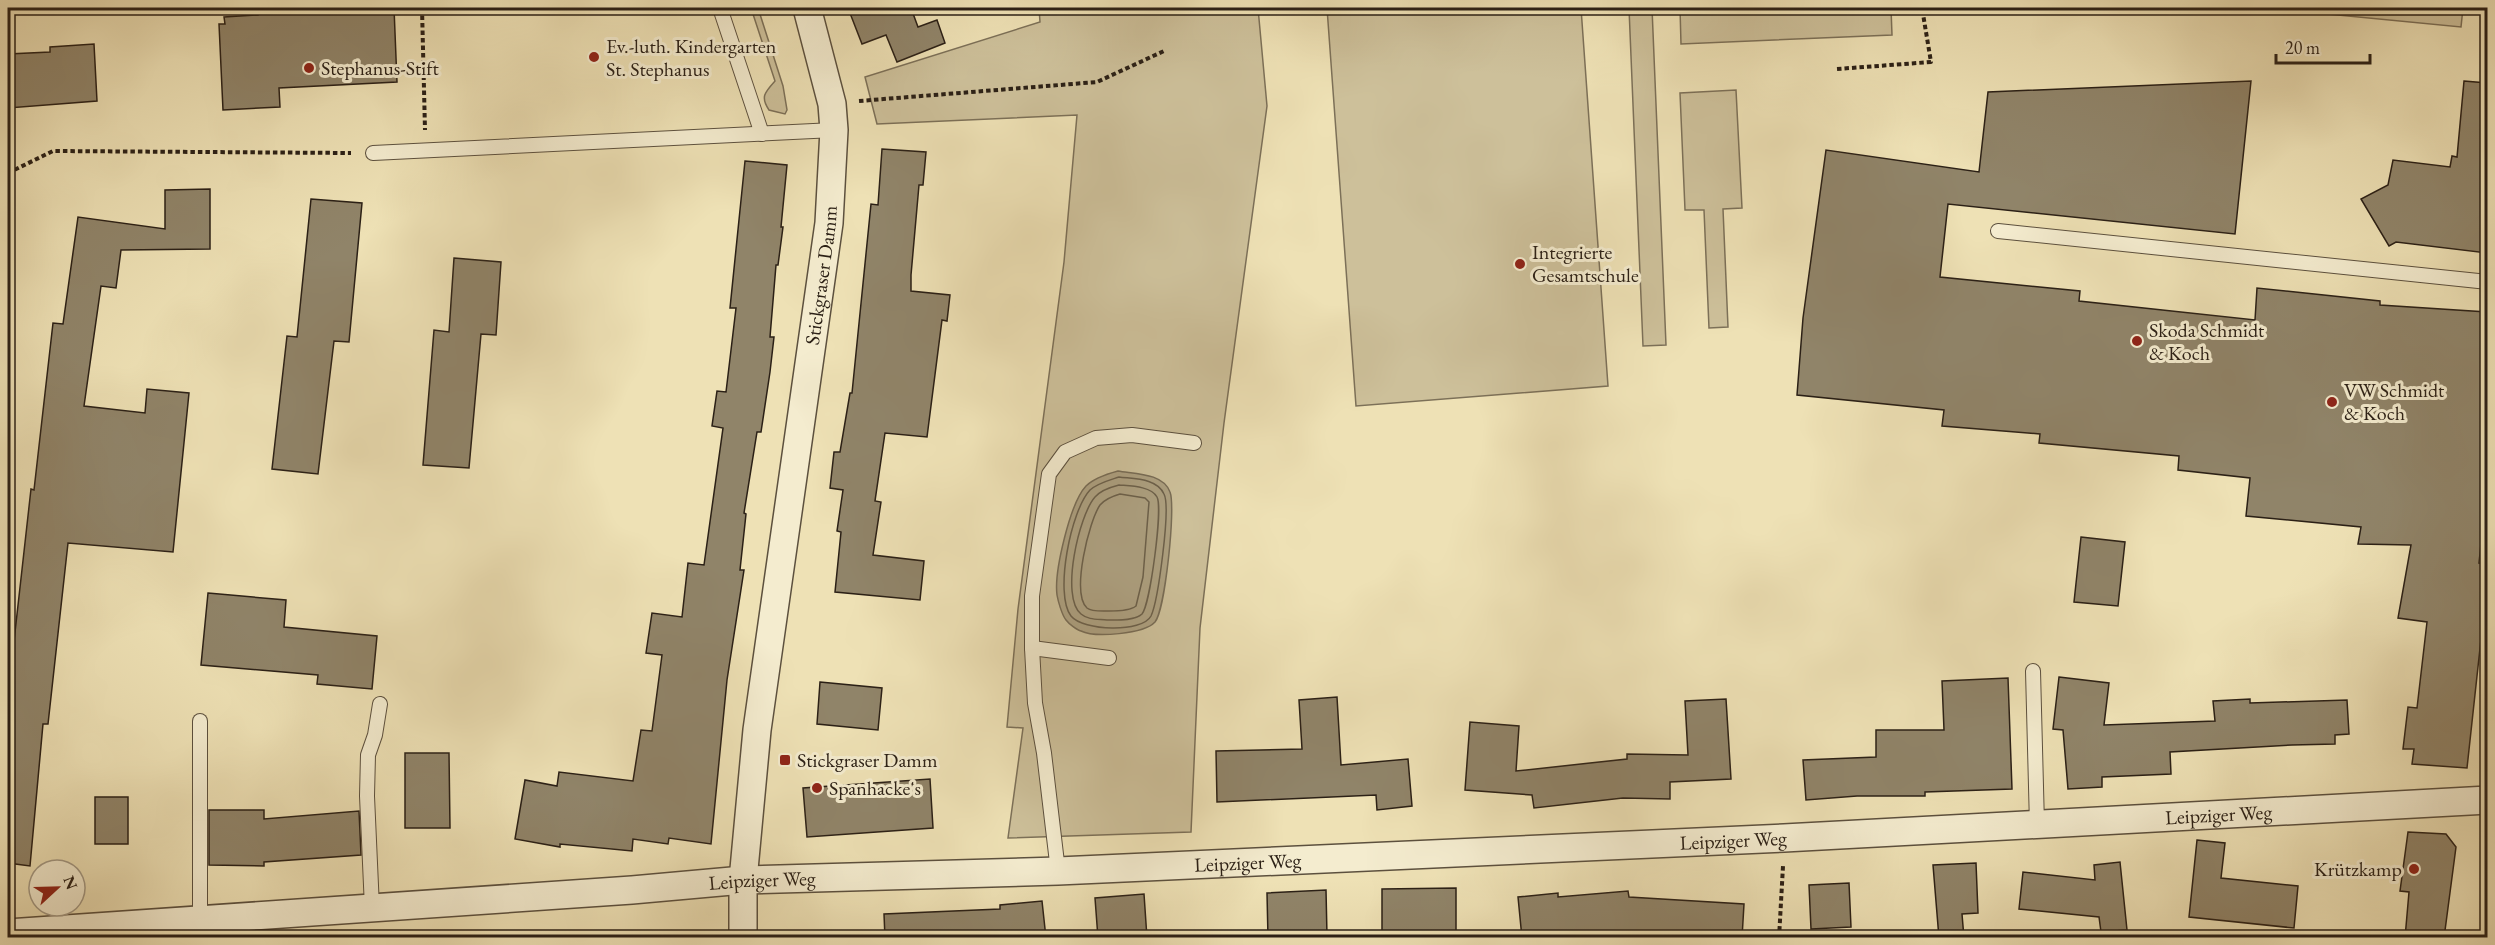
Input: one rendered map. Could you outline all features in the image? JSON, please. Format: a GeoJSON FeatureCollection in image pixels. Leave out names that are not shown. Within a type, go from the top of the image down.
{"type":"FeatureCollection","features":[{"type":"Feature","properties":{"kind":"street","name":"Stickgraser Damm"},"geometry":{"type":"LineString","coordinates":[[743,938],[743,880],[757,730],[829,223],[833,117],[807,8]]}},
{"type":"Feature","properties":{"kind":"street","name":"Leipziger Weg"},"geometry":{"type":"LineString","coordinates":[[8,933],[92,932],[200,920],[743,880],[1059,871],[1784,838],[2487,801]]}},
{"type":"Feature","properties":{"kind":"lane"},"geometry":{"type":"LineString","coordinates":[[720,8],[762,135]]}},
{"type":"Feature","properties":{"kind":"lane"},"geometry":{"type":"LineString","coordinates":[[373,153],[762,135],[833,117]]}},
{"type":"Feature","properties":{"kind":"lane"},"geometry":{"type":"LineString","coordinates":[[1998,231],[2487,282]]}},
{"type":"Feature","properties":{"kind":"lane"},"geometry":{"type":"LineString","coordinates":[[1059,871],[1044,753],[1035,703],[1032,648],[1032,596],[1049,474],[1065,452],[1096,438],[1132,435],[1194,443]]}},
{"type":"Feature","properties":{"kind":"lane"},"geometry":{"type":"LineString","coordinates":[[1032,648],[1109,658]]}},
{"type":"Feature","properties":{"kind":"lane"},"geometry":{"type":"LineString","coordinates":[[2033,671],[2037,825]]}},
{"type":"Feature","properties":{"kind":"lane"},"geometry":{"type":"LineString","coordinates":[[372,908],[367,796],[368,755],[375,735],[380,704]]}},
{"type":"Feature","properties":{"kind":"lane"},"geometry":{"type":"LineString","coordinates":[[200,721],[200,920]]}},
{"type":"Feature","properties":{"kind":"path"},"geometry":{"type":"LineString","coordinates":[[422,8],[425,151]]}},
{"type":"Feature","properties":{"kind":"path"},"geometry":{"type":"LineString","coordinates":[[1837,69],[1931,62],[1922,8]]}},
{"type":"Feature","properties":{"kind":"path"},"geometry":{"type":"LineString","coordinates":[[833,117],[1097,82],[1164,51]]}},
{"type":"Feature","properties":{"kind":"path"},"geometry":{"type":"LineString","coordinates":[[8,173],[53,151],[373,153]]}},
{"type":"Feature","properties":{"kind":"path"},"geometry":{"type":"LineString","coordinates":[[1779,938],[1784,838]]}},
{"type":"Feature","properties":{"kind":"shaded area"},"geometry":{"type":"Polygon","coordinates":[[[751,8],[758,8],[783,86],[787,110],[785,114],[769,110],[765,102],[766,92],[775,81],[751,8]]]}},
{"type":"Feature","properties":{"kind":"shaded area"},"geometry":{"type":"Polygon","coordinates":[[[1039,8],[1258,8],[1267,106],[1224,423],[1200,628],[1191,832],[1008,838],[1023,728],[1007,727],[1018,609],[1064,262],[1077,115],[877,124],[865,77],[1040,22],[1039,8]]]}},
{"type":"Feature","properties":{"kind":"shaded area"},"geometry":{"type":"Polygon","coordinates":[[[1327,8],[1581,8],[1608,386],[1356,406],[1327,8]]]}},
{"type":"Feature","properties":{"kind":"shaded area"},"geometry":{"type":"Polygon","coordinates":[[[1629,8],[1652,8],[1666,345],[1643,346],[1629,8]]]}},
{"type":"Feature","properties":{"kind":"shaded area"},"geometry":{"type":"Polygon","coordinates":[[[1680,8],[1891,8],[1892,35],[1681,44],[1680,8]]]}},
{"type":"Feature","properties":{"kind":"shaded area"},"geometry":{"type":"Polygon","coordinates":[[[2286,8],[2463,8],[2461,27],[2286,10],[2286,8]]]}},
{"type":"Feature","properties":{"kind":"shaded area"},"geometry":{"type":"Polygon","coordinates":[[[1736,90],[1742,208],[1723,209],[1728,327],[1709,328],[1704,210],[1685,210],[1680,93],[1736,90]]]}},
{"type":"Feature","properties":{"kind":"water"},"geometry":{"type":"Polygon","coordinates":[[[1118,471],[1155,478],[1161,481],[1170,492],[1172,517],[1166,580],[1159,614],[1155,622],[1141,629],[1119,634],[1088,633],[1069,623],[1060,608],[1057,584],[1064,538],[1074,507],[1086,486],[1105,475],[1118,471]]]}},
{"type":"Feature","properties":{"kind":"building","name":"Stephanus-Stift"},"geometry":{"type":"Polygon","coordinates":[[[258,8],[394,8],[397,82],[279,88],[280,107],[223,110],[219,24],[225,24],[224,17],[258,15],[258,8]]]}},
{"type":"Feature","properties":{"kind":"building"},"geometry":{"type":"Polygon","coordinates":[[[848,8],[911,8],[918,27],[937,20],[945,43],[897,62],[886,35],[862,44],[848,8]]]}},
{"type":"Feature","properties":{"kind":"building"},"geometry":{"type":"Polygon","coordinates":[[[94,44],[97,101],[8,108],[8,54],[50,52],[50,47],[94,44]]]}},
{"type":"Feature","properties":{"kind":"building"},"geometry":{"type":"Polygon","coordinates":[[[2251,81],[2235,234],[1948,204],[1940,277],[2080,291],[2079,301],[2255,320],[2257,288],[2380,301],[2380,305],[2487,312],[2487,486],[2479,563],[2487,564],[2487,584],[2467,768],[2412,764],[2414,749],[2403,749],[2408,707],[2417,708],[2427,622],[2398,618],[2411,545],[2358,544],[2361,527],[2246,516],[2250,478],[2178,470],[2179,456],[2039,443],[2040,434],[1942,426],[1944,410],[1797,395],[1803,318],[1826,150],[1979,172],[1988,92],[2251,81]]]}},
{"type":"Feature","properties":{"kind":"building"},"geometry":{"type":"Polygon","coordinates":[[[2464,81],[2487,83],[2487,253],[2396,242],[2389,246],[2361,199],[2388,185],[2393,160],[2450,167],[2452,156],[2457,157],[2464,81]]]}},
{"type":"Feature","properties":{"kind":"building"},"geometry":{"type":"Polygon","coordinates":[[[882,149],[926,152],[923,185],[919,185],[911,291],[950,295],[947,321],[942,320],[927,437],[885,433],[875,501],[881,502],[873,555],[924,561],[920,600],[835,592],[841,532],[837,531],[843,490],[830,488],[834,452],[840,452],[850,393],[852,393],[871,204],[878,205],[882,149]]]}},
{"type":"Feature","properties":{"kind":"building"},"geometry":{"type":"Polygon","coordinates":[[[745,161],[787,165],[781,227],[783,227],[778,265],[776,265],[770,337],[774,337],[761,432],[757,432],[744,513],[746,514],[740,570],[744,570],[727,680],[711,844],[669,838],[668,844],[633,839],[632,851],[560,844],[560,847],[515,839],[525,780],[557,786],[559,772],[633,781],[641,730],[652,731],[662,655],[646,653],[652,613],[682,617],[688,563],[704,565],[723,428],[712,426],[717,391],[726,392],[736,308],[730,308],[745,161]]]}},
{"type":"Feature","properties":{"kind":"building"},"geometry":{"type":"Polygon","coordinates":[[[210,189],[210,249],[121,250],[116,288],[101,286],[84,406],[145,413],[147,389],[189,393],[173,552],[68,543],[48,724],[43,724],[31,858],[27,858],[27,866],[8,863],[9,650],[13,650],[53,323],[63,324],[78,217],[165,229],[165,190],[210,189]]]}},
{"type":"Feature","properties":{"kind":"building"},"geometry":{"type":"Polygon","coordinates":[[[311,199],[362,203],[349,342],[334,341],[318,474],[272,469],[287,336],[297,337],[311,199]]]}},
{"type":"Feature","properties":{"kind":"building"},"geometry":{"type":"Polygon","coordinates":[[[454,258],[501,262],[496,335],[481,334],[469,468],[423,465],[434,330],[449,332],[454,258]]]}},
{"type":"Feature","properties":{"kind":"building"},"geometry":{"type":"Polygon","coordinates":[[[2081,537],[2125,542],[2118,606],[2074,602],[2081,537]]]}},
{"type":"Feature","properties":{"kind":"building"},"geometry":{"type":"Polygon","coordinates":[[[208,593],[286,600],[284,627],[377,636],[372,689],[317,684],[318,675],[201,665],[208,593]]]}},
{"type":"Feature","properties":{"kind":"building"},"geometry":{"type":"Polygon","coordinates":[[[2059,677],[2109,683],[2104,725],[2215,721],[2213,701],[2250,699],[2250,703],[2347,700],[2349,734],[2335,735],[2335,744],[2170,752],[2171,774],[2102,777],[2102,787],[2068,789],[2063,730],[2053,729],[2059,677]]]}},
{"type":"Feature","properties":{"kind":"building"},"geometry":{"type":"Polygon","coordinates":[[[2008,678],[2012,789],[1925,792],[1925,796],[1857,796],[1806,800],[1803,760],[1876,757],[1876,730],[1944,730],[1942,681],[2008,678]]]}},
{"type":"Feature","properties":{"kind":"building"},"geometry":{"type":"Polygon","coordinates":[[[820,682],[882,688],[878,730],[817,724],[820,682]]]}},
{"type":"Feature","properties":{"kind":"building"},"geometry":{"type":"Polygon","coordinates":[[[1337,697],[1341,765],[1408,759],[1412,806],[1377,810],[1376,795],[1217,802],[1216,751],[1302,749],[1299,700],[1337,697]]]}},
{"type":"Feature","properties":{"kind":"building"},"geometry":{"type":"Polygon","coordinates":[[[1726,699],[1731,779],[1670,782],[1670,799],[1623,798],[1534,808],[1532,795],[1465,790],[1470,722],[1519,726],[1516,771],[1627,759],[1627,754],[1688,755],[1685,701],[1726,699]]]}},
{"type":"Feature","properties":{"kind":"building"},"geometry":{"type":"Polygon","coordinates":[[[405,753],[449,753],[450,828],[405,828],[405,753]]]}},
{"type":"Feature","properties":{"kind":"building"},"geometry":{"type":"Polygon","coordinates":[[[930,779],[933,828],[807,837],[803,788],[930,779]]]}},
{"type":"Feature","properties":{"kind":"building"},"geometry":{"type":"Polygon","coordinates":[[[95,797],[128,797],[128,844],[95,844],[95,797]]]}},
{"type":"Feature","properties":{"kind":"building"},"geometry":{"type":"Polygon","coordinates":[[[209,810],[264,810],[264,819],[359,811],[361,855],[264,862],[264,866],[209,865],[209,810]]]}},
{"type":"Feature","properties":{"kind":"building"},"geometry":{"type":"Polygon","coordinates":[[[2408,832],[2446,834],[2456,847],[2444,938],[2405,938],[2409,892],[2400,891],[2408,832]]]}},
{"type":"Feature","properties":{"kind":"building"},"geometry":{"type":"Polygon","coordinates":[[[2197,840],[2225,843],[2221,878],[2298,886],[2294,928],[2189,917],[2197,840]]]}},
{"type":"Feature","properties":{"kind":"building"},"geometry":{"type":"Polygon","coordinates":[[[2120,862],[2127,930],[2101,932],[2099,917],[2019,909],[2023,872],[2095,880],[2094,865],[2120,862]]]}},
{"type":"Feature","properties":{"kind":"building"},"geometry":{"type":"Polygon","coordinates":[[[1976,863],[1978,913],[1962,914],[1964,938],[1939,938],[1933,865],[1976,863]]]}},
{"type":"Feature","properties":{"kind":"building"},"geometry":{"type":"Polygon","coordinates":[[[1849,883],[1851,927],[1811,929],[1809,885],[1849,883]]]}},
{"type":"Feature","properties":{"kind":"building"},"geometry":{"type":"Polygon","coordinates":[[[1456,888],[1456,938],[1382,938],[1382,889],[1456,888]]]}},
{"type":"Feature","properties":{"kind":"building"},"geometry":{"type":"Polygon","coordinates":[[[1326,890],[1327,936],[1268,938],[1267,893],[1326,890]]]}},
{"type":"Feature","properties":{"kind":"building"},"geometry":{"type":"Polygon","coordinates":[[[1628,891],[1629,897],[1744,904],[1742,938],[1522,938],[1518,897],[1558,893],[1558,897],[1628,891]]]}},
{"type":"Feature","properties":{"kind":"building"},"geometry":{"type":"Polygon","coordinates":[[[1144,894],[1147,938],[1098,938],[1095,898],[1144,894]]]}},
{"type":"Feature","properties":{"kind":"building"},"geometry":{"type":"Polygon","coordinates":[[[1042,901],[1046,938],[885,938],[884,914],[1000,909],[1000,905],[1042,901]]]}},
{"type":"Feature","properties":{"kind":"place","name":"Ev.-luth. Kindergarten St. Stephanus"},"geometry":{"type":"Point","coordinates":[594,57]}},
{"type":"Feature","properties":{"kind":"place","name":"Stephanus-Stift"},"geometry":{"type":"Point","coordinates":[309,68]}},
{"type":"Feature","properties":{"kind":"place","name":"Integrierte Gesamtschule"},"geometry":{"type":"Point","coordinates":[1520,264]}},
{"type":"Feature","properties":{"kind":"place","name":"Skoda Schmidt & Koch"},"geometry":{"type":"Point","coordinates":[2137,341]}},
{"type":"Feature","properties":{"kind":"place","name":"VW Schmidt & Koch"},"geometry":{"type":"Point","coordinates":[2332,402]}},
{"type":"Feature","properties":{"kind":"place","name":"Stickgraser Damm"},"geometry":{"type":"Point","coordinates":[785,760]}},
{"type":"Feature","properties":{"kind":"place","name":"Spanhacke's"},"geometry":{"type":"Point","coordinates":[817,788]}},
{"type":"Feature","properties":{"kind":"place","name":"Krützkamp"},"geometry":{"type":"Point","coordinates":[2414,869]}}]}
